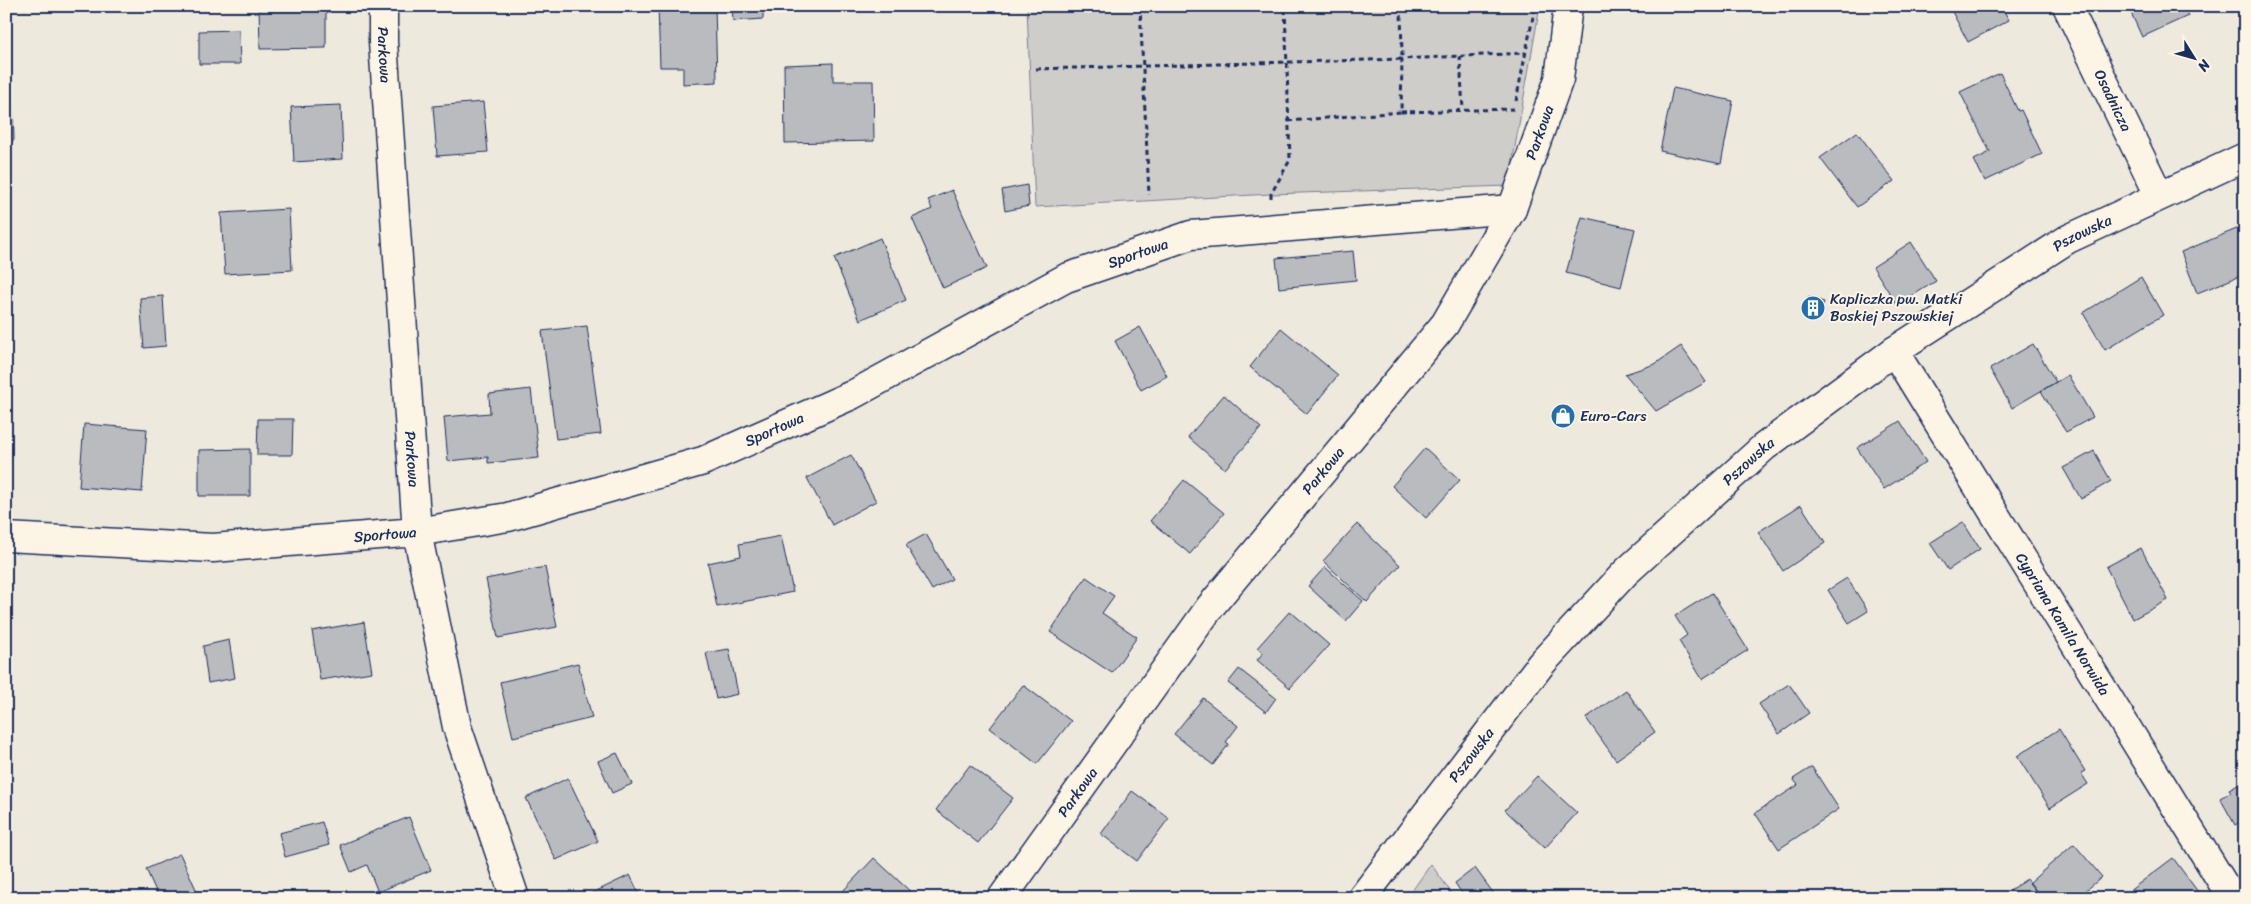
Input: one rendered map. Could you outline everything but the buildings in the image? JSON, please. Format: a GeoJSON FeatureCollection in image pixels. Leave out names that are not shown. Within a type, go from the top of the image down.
{"type":"FeatureCollection","features":[{"type":"Feature","properties":{"kind":"street","name":"Parkowa"},"geometry":{"type":"LineString","coordinates":[[383,6],[383,42],[417,532],[457,727],[515,898]]}},
{"type":"Feature","properties":{"kind":"street","name":"Parkowa"},"geometry":{"type":"LineString","coordinates":[[1002,898],[1210,607],[1445,324],[1512,209],[1559,79],[1568,6]]}},
{"type":"Feature","properties":{"kind":"street","name":"Osadnicza"},"geometry":{"type":"LineString","coordinates":[[2067,6],[2159,195]]}},
{"type":"Feature","properties":{"kind":"street","name":"Pszowska"},"geometry":{"type":"LineString","coordinates":[[1362,898],[1541,664],[1626,572],[1764,447],[1894,351],[2068,239],[2245,156]]}},
{"type":"Feature","properties":{"kind":"street","name":"Sportowa"},"geometry":{"type":"LineString","coordinates":[[6,538],[213,548],[417,532],[508,517],[703,461],[852,395],[1066,278],[1191,235],[1512,209]]}},
{"type":"Feature","properties":{"kind":"street","name":"Cypriana Kamila Norwida"},"geometry":{"type":"LineString","coordinates":[[1894,351],[2232,898]]}},
{"type":"Feature","properties":{"kind":"path"},"geometry":{"type":"LineString","coordinates":[[1140,6],[1149,195]]}},
{"type":"Feature","properties":{"kind":"path"},"geometry":{"type":"LineString","coordinates":[[1273,228],[1271,194],[1290,160],[1285,6]]}},
{"type":"Feature","properties":{"kind":"path"},"geometry":{"type":"LineString","coordinates":[[1401,6],[1402,112]]}},
{"type":"Feature","properties":{"kind":"path"},"geometry":{"type":"LineString","coordinates":[[1288,121],[1402,112],[1514,109],[1535,6]]}},
{"type":"Feature","properties":{"kind":"path"},"geometry":{"type":"LineString","coordinates":[[1036,69],[1286,63],[1526,53]]}},
{"type":"Feature","properties":{"kind":"path"},"geometry":{"type":"LineString","coordinates":[[1460,56],[1463,110]]}},
{"type":"Feature","properties":{"kind":"shaded area"},"geometry":{"type":"Polygon","coordinates":[[[1027,6],[1540,6],[1508,186],[1271,194],[1035,207],[1027,6]]]}},
{"type":"Feature","properties":{"kind":"shaded area"},"geometry":{"type":"Polygon","coordinates":[[[1431,864],[1455,898],[1407,898],[1431,864]]]}},
{"type":"Feature","properties":{"kind":"place","name":"Kapliczka pw. Matki Boskiej Pszowskiej"},"geometry":{"type":"Point","coordinates":[1813,308]}},
{"type":"Feature","properties":{"kind":"place","name":"Euro-Cars"},"geometry":{"type":"Point","coordinates":[1563,416]}}]}
